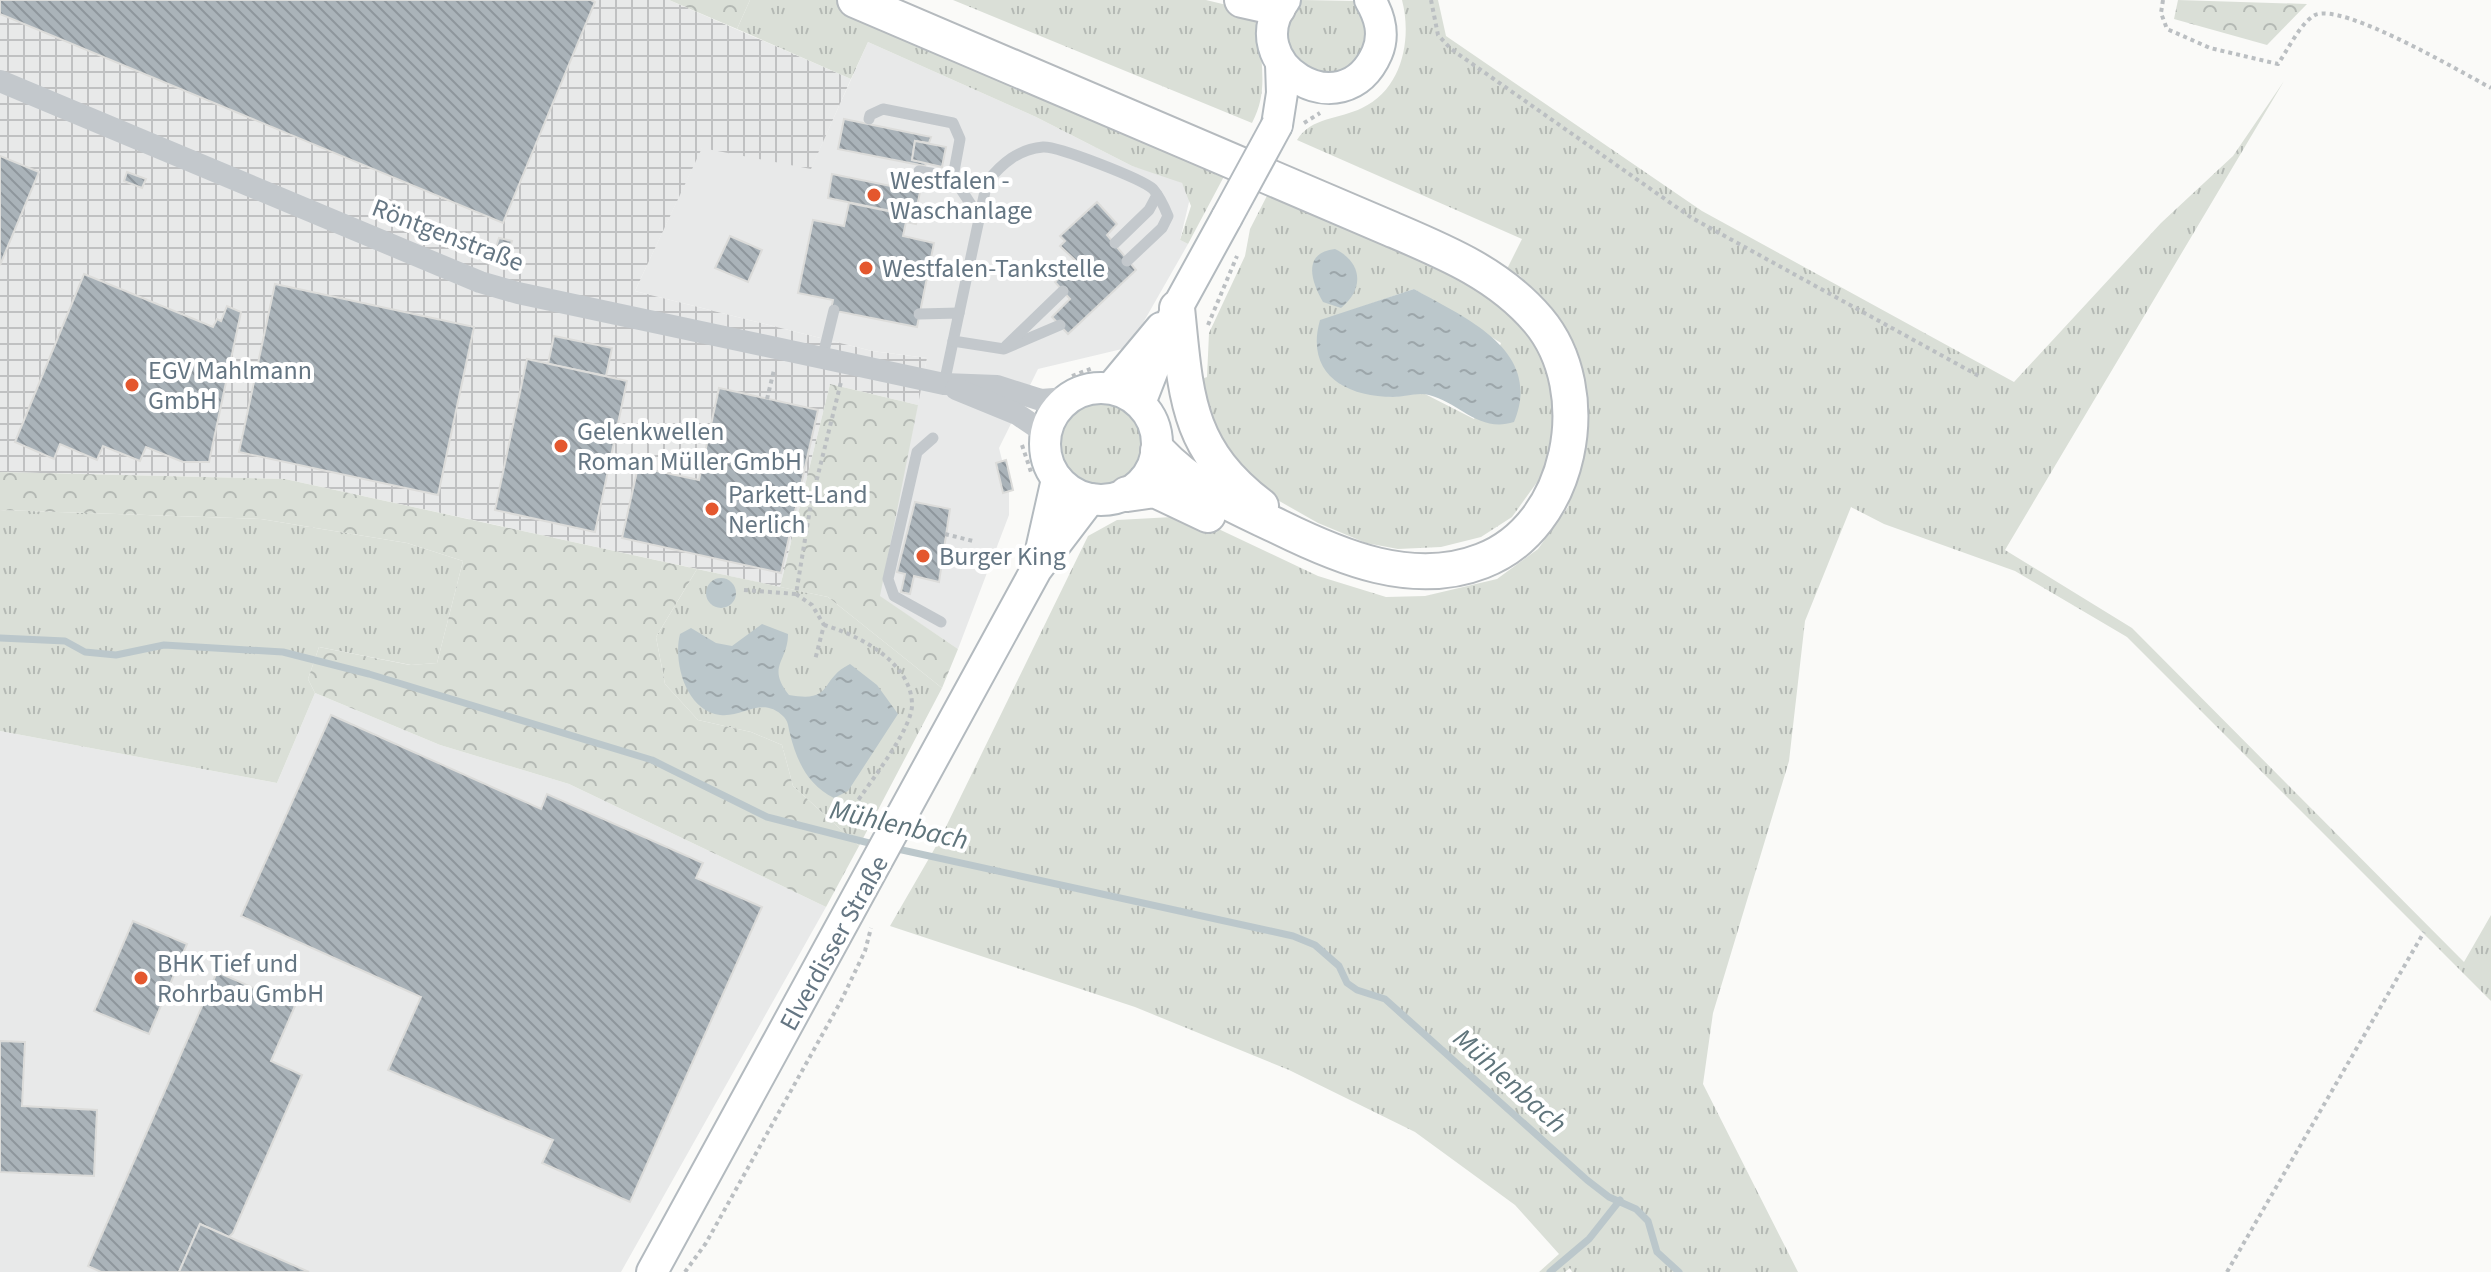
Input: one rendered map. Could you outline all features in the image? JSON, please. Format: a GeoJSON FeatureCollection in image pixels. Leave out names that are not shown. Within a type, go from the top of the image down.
{"type":"FeatureCollection","features":[{"type":"Feature","properties":{"kind":"main road"},"geometry":{"type":"LineString","coordinates":[[855,0],[1455,256],[1501,283],[1540,322],[1563,362],[1572,417],[1565,465],[1548,505],[1518,539],[1482,561],[1439,570],[1390,569],[1320,547],[1185,479],[1158,451]]}},
{"type":"Feature","properties":{"kind":"main road"},"geometry":{"type":"LineString","coordinates":[[1242,0],[1282,4],[1272,27],[1274,47],[1281,64],[1282,93],[1277,125]]}},
{"type":"Feature","properties":{"kind":"main road"},"geometry":{"type":"LineString","coordinates":[[1140,403],[1177,308],[1277,125],[1299,101],[1320,89],[1353,82],[1371,66],[1381,43],[1382,28],[1370,0]]}},
{"type":"Feature","properties":{"kind":"main road"},"geometry":{"type":"LineString","coordinates":[[1281,64],[1294,78],[1320,89]]}},
{"type":"Feature","properties":{"kind":"main road"},"geometry":{"type":"LineString","coordinates":[[1177,308],[1191,415],[1204,446],[1244,493],[1320,547]]}},
{"type":"Feature","properties":{"kind":"main road"},"geometry":{"type":"LineString","coordinates":[[1111,388],[1177,308]]}},
{"type":"Feature","properties":{"kind":"main road"},"geometry":{"type":"LineString","coordinates":[[1127,494],[1151,471],[1158,451],[1154,422],[1140,403],[1111,388],[1086,389],[1067,398],[1055,410],[1045,433],[1045,452],[1057,479],[1071,492],[1103,501],[1155,490],[1326,572],[1361,584],[1417,591],[1444,588],[1494,572],[1520,557],[1560,519]]}},
{"type":"Feature","properties":{"kind":"main road","name":"Elverdisser Straße"},"geometry":{"type":"LineString","coordinates":[[1036,570],[1057,479]]}},
{"type":"Feature","properties":{"kind":"main road","name":"Elverdisser Straße"},"geometry":{"type":"LineString","coordinates":[[652,1272],[1036,570],[1090,499]]}},
{"type":"Feature","properties":{"kind":"street","name":"Röntgenstraße"},"geometry":{"type":"LineString","coordinates":[[0,81],[480,282],[518,293],[944,384],[997,386],[1041,400],[1067,398]]}},
{"type":"Feature","properties":{"kind":"street","name":"Röntgenstraße"},"geometry":{"type":"LineString","coordinates":[[944,384],[1017,414],[1045,433]]}},
{"type":"Feature","properties":{"kind":"lane"},"geometry":{"type":"LineString","coordinates":[[869,119],[870,115],[883,109],[953,123],[960,139],[953,177],[979,217]]}},
{"type":"Feature","properties":{"kind":"lane"},"geometry":{"type":"LineString","coordinates":[[944,384],[987,182],[999,167],[1019,153],[1044,147],[1064,150],[1151,187],[1168,216],[1162,228],[1127,261]]}},
{"type":"Feature","properties":{"kind":"lane"},"geometry":{"type":"LineString","coordinates":[[919,171],[953,177]]}},
{"type":"Feature","properties":{"kind":"lane"},"geometry":{"type":"LineString","coordinates":[[1115,243],[1149,210],[1157,195]]}},
{"type":"Feature","properties":{"kind":"lane"},"geometry":{"type":"LineString","coordinates":[[1004,349],[1063,291]]}},
{"type":"Feature","properties":{"kind":"lane"},"geometry":{"type":"LineString","coordinates":[[822,359],[834,310]]}},
{"type":"Feature","properties":{"kind":"lane"},"geometry":{"type":"LineString","coordinates":[[919,314],[959,313]]}},
{"type":"Feature","properties":{"kind":"lane"},"geometry":{"type":"LineString","coordinates":[[953,341],[1004,349],[1060,325]]}},
{"type":"Feature","properties":{"kind":"lane"},"geometry":{"type":"LineString","coordinates":[[933,438],[917,452],[888,579],[894,596],[941,622]]}},
{"type":"Feature","properties":{"kind":"path"},"geometry":{"type":"LineString","coordinates":[[1431,0],[1438,35],[1451,49],[1692,218],[1979,376]]}},
{"type":"Feature","properties":{"kind":"path"},"geometry":{"type":"LineString","coordinates":[[2163,0],[2161,13],[2167,29],[2210,48],[2278,64],[2312,16],[2327,11],[2370,26],[2491,88]]}},
{"type":"Feature","properties":{"kind":"path"},"geometry":{"type":"LineString","coordinates":[[1205,332],[1239,244]]}},
{"type":"Feature","properties":{"kind":"path"},"geometry":{"type":"LineString","coordinates":[[767,399],[778,349]]}},
{"type":"Feature","properties":{"kind":"path"},"geometry":{"type":"LineString","coordinates":[[796,594],[811,503],[845,364]]}},
{"type":"Feature","properties":{"kind":"path"},"geometry":{"type":"LineString","coordinates":[[945,534],[973,541]]}},
{"type":"Feature","properties":{"kind":"path"},"geometry":{"type":"LineString","coordinates":[[744,590],[796,594],[812,605],[824,625],[855,634],[880,650],[904,679],[912,703],[908,723],[855,805]]}},
{"type":"Feature","properties":{"kind":"path"},"geometry":{"type":"LineString","coordinates":[[815,660],[824,625]]}},
{"type":"Feature","properties":{"kind":"path"},"geometry":{"type":"LineString","coordinates":[[685,1272],[706,1243],[841,1001],[865,951],[872,924]]}},
{"type":"Feature","properties":{"kind":"path"},"geometry":{"type":"LineString","coordinates":[[2227,1272],[2424,932]]}},
{"type":"Feature","properties":{"kind":"shaded area"},"geometry":{"type":"Polygon","coordinates":[[[0,0],[669,0],[851,79],[811,169],[702,148],[635,291],[872,351],[927,358],[918,405],[830,384],[780,587],[285,479],[0,472],[0,0]]]}},
{"type":"Feature","properties":{"kind":"shaded area"},"geometry":{"type":"Polygon","coordinates":[[[868,42],[1036,117],[1132,166],[1168,176],[1182,183],[1190,198],[1180,240],[1188,244],[1127,351],[1122,349],[1038,369],[999,448],[1009,488],[1009,515],[958,649],[879,596],[927,358],[872,351],[635,291],[702,147],[811,168],[868,42]]]}},
{"type":"Feature","properties":{"kind":"shaded area"},"geometry":{"type":"Polygon","coordinates":[[[315,693],[440,745],[569,784],[826,907],[621,1272],[0,1272],[0,731],[277,783],[315,693]]]}},
{"type":"Feature","properties":{"kind":"green space"},"geometry":{"type":"Polygon","coordinates":[[[669,0],[750,0],[737,29],[669,0]]]}},
{"type":"Feature","properties":{"kind":"green space"},"geometry":{"type":"Polygon","coordinates":[[[750,0],[839,0],[1229,167],[1188,244],[1180,240],[1191,206],[1182,183],[1132,166],[1036,117],[868,42],[851,79],[737,29],[750,0]]]}},
{"type":"Feature","properties":{"kind":"green space"},"geometry":{"type":"Polygon","coordinates":[[[953,0],[1206,0],[1264,14],[1258,109],[1252,123],[953,0]]]}},
{"type":"Feature","properties":{"kind":"green space"},"geometry":{"type":"Polygon","coordinates":[[[1302,0],[1355,1],[1365,19],[1367,36],[1363,51],[1355,63],[1343,70],[1328,72],[1312,68],[1292,52],[1285,35],[1293,12],[1302,0]]]}},
{"type":"Feature","properties":{"kind":"green space"},"geometry":{"type":"Polygon","coordinates":[[[1402,0],[1438,0],[1446,36],[1702,211],[2014,382],[2161,223],[2233,156],[2284,81],[2005,550],[2132,628],[2464,962],[2491,915],[2491,1001],[2127,637],[2015,571],[1884,524],[1851,507],[1805,621],[1789,761],[1713,1013],[1703,1084],[1798,1272],[1572,1272],[1570,1268],[1565,1272],[1539,1272],[1559,1254],[1515,1205],[1415,1132],[1289,1070],[1135,1007],[890,926],[939,841],[1088,536],[1117,520],[1191,516],[1318,576],[1386,597],[1425,596],[1497,579],[1538,549],[1568,507],[1583,412],[1580,374],[1559,319],[1520,276],[1507,269],[1522,239],[1297,140],[1310,127],[1362,108],[1387,88],[1405,46],[1402,0]]]}},
{"type":"Feature","properties":{"kind":"green space"},"geometry":{"type":"Polygon","coordinates":[[[2178,0],[2307,4],[2267,45],[2174,19],[2178,0]]]}},
{"type":"Feature","properties":{"kind":"green space"},"geometry":{"type":"Polygon","coordinates":[[[1272,186],[1431,252],[1539,334],[1560,392],[1548,467],[1512,517],[1481,537],[1441,547],[1398,549],[1366,543],[1318,523],[1258,489],[1222,452],[1199,380],[1207,377],[1209,333],[1245,256],[1250,229],[1272,186]],[[1414,289],[1320,321],[1340,384],[1390,397],[1423,393],[1474,419],[1501,343],[1414,289]]]}},
{"type":"Feature","properties":{"kind":"green space"},"geometry":{"type":"Polygon","coordinates":[[[830,384],[918,405],[880,596],[958,649],[942,688],[828,597],[780,587],[830,384]]]}},
{"type":"Feature","properties":{"kind":"green space"},"geometry":{"type":"Polygon","coordinates":[[[1101,401],[1117,404],[1131,413],[1140,427],[1143,443],[1140,459],[1131,473],[1117,482],[1101,485],[1085,482],[1071,473],[1062,459],[1059,443],[1062,427],[1071,413],[1085,404],[1101,401]]]}},
{"type":"Feature","properties":{"kind":"green space"},"geometry":{"type":"Polygon","coordinates":[[[0,472],[285,479],[697,569],[656,637],[665,684],[698,720],[751,732],[782,745],[793,786],[859,846],[826,907],[569,784],[440,745],[315,693],[308,679],[319,647],[410,665],[437,663],[463,561],[407,543],[261,519],[0,510],[0,472]]]}},
{"type":"Feature","properties":{"kind":"green space"},"geometry":{"type":"Polygon","coordinates":[[[0,510],[261,519],[407,543],[463,561],[437,663],[411,665],[319,647],[308,679],[315,693],[277,783],[0,731],[0,510]]]}},
{"type":"Feature","properties":{"kind":"green space"},"geometry":{"type":"Polygon","coordinates":[[[697,569],[828,597],[942,688],[859,846],[793,786],[782,745],[751,732],[698,720],[665,684],[656,637],[697,569]]]}},
{"type":"Feature","properties":{"kind":"water"},"geometry":{"type":"Polygon","coordinates":[[[1335,249],[1351,261],[1357,276],[1354,293],[1341,308],[1323,302],[1312,269],[1318,256],[1335,249]]]}},
{"type":"Feature","properties":{"kind":"water"},"geometry":{"type":"Polygon","coordinates":[[[1414,289],[1476,325],[1509,356],[1518,375],[1520,397],[1514,422],[1490,424],[1429,395],[1393,397],[1359,392],[1344,387],[1324,368],[1318,354],[1320,320],[1414,289]]]}},
{"type":"Feature","properties":{"kind":"water"},"geometry":{"type":"Polygon","coordinates":[[[721,578],[732,582],[736,593],[732,604],[721,608],[710,604],[706,593],[710,582],[721,578]]]}},
{"type":"Feature","properties":{"kind":"water"},"geometry":{"type":"Polygon","coordinates":[[[762,624],[788,634],[779,677],[789,695],[804,697],[820,693],[840,670],[850,664],[877,685],[898,714],[848,791],[834,798],[817,786],[805,772],[784,717],[776,711],[760,707],[728,715],[708,711],[698,704],[684,683],[678,657],[680,634],[691,628],[716,643],[732,646],[762,624]]]}},
{"type":"Feature","properties":{"kind":"building"},"geometry":{"type":"Polygon","coordinates":[[[0,0],[595,2],[503,223],[0,14],[0,0]]]}},
{"type":"Feature","properties":{"kind":"building"},"geometry":{"type":"Polygon","coordinates":[[[844,119],[931,137],[929,143],[915,141],[912,160],[926,163],[925,166],[838,149],[844,119]]]}},
{"type":"Feature","properties":{"kind":"building"},"geometry":{"type":"Polygon","coordinates":[[[915,141],[946,147],[942,167],[912,160],[915,141]]]}},
{"type":"Feature","properties":{"kind":"building"},"geometry":{"type":"Polygon","coordinates":[[[0,156],[39,172],[0,265],[0,156]]]}},
{"type":"Feature","properties":{"kind":"building"},"geometry":{"type":"Polygon","coordinates":[[[127,172],[146,179],[142,188],[124,181],[127,172]]]}},
{"type":"Feature","properties":{"kind":"building","name":"Westfalen - Waschanlage"},"geometry":{"type":"Polygon","coordinates":[[[832,174],[920,192],[915,216],[828,198],[832,174]]]}},
{"type":"Feature","properties":{"kind":"building"},"geometry":{"type":"Polygon","coordinates":[[[1097,202],[1117,224],[1107,235],[1136,270],[1068,334],[1052,317],[1070,299],[1055,282],[1076,261],[1060,246],[1065,241],[1060,236],[1097,202]]]}},
{"type":"Feature","properties":{"kind":"building","name":"Westfalen-Tankstelle"},"geometry":{"type":"Polygon","coordinates":[[[849,203],[917,217],[916,224],[906,222],[903,236],[934,243],[917,327],[831,310],[833,300],[798,293],[813,220],[844,226],[849,203]]]}},
{"type":"Feature","properties":{"kind":"building"},"geometry":{"type":"Polygon","coordinates":[[[730,236],[762,250],[748,282],[715,268],[730,236]]]}},
{"type":"Feature","properties":{"kind":"building"},"geometry":{"type":"Polygon","coordinates":[[[499,238],[512,241],[509,250],[496,247],[499,238]]]}},
{"type":"Feature","properties":{"kind":"building","name":"EGV Mahlmann GmbH"},"geometry":{"type":"Polygon","coordinates":[[[84,274],[213,327],[217,319],[221,321],[227,306],[241,312],[209,462],[183,462],[146,447],[140,461],[103,446],[97,460],[60,444],[54,459],[15,442],[84,274]]]}},
{"type":"Feature","properties":{"kind":"building"},"geometry":{"type":"Polygon","coordinates":[[[275,284],[474,327],[438,495],[239,452],[275,284]]]}},
{"type":"Feature","properties":{"kind":"building"},"geometry":{"type":"Polygon","coordinates":[[[554,336],[612,348],[606,376],[548,364],[554,336]]]}},
{"type":"Feature","properties":{"kind":"building","name":"Gelenkwellen Roman Müller GmbH"},"geometry":{"type":"Polygon","coordinates":[[[527,359],[627,381],[595,532],[495,510],[527,359]]]}},
{"type":"Feature","properties":{"kind":"building","name":"Parkett-Land Nerlich"},"geometry":{"type":"Polygon","coordinates":[[[719,388],[818,410],[781,573],[622,538],[638,467],[699,480],[719,388]]]}},
{"type":"Feature","properties":{"kind":"building"},"geometry":{"type":"Polygon","coordinates":[[[1006,460],[1013,490],[1003,493],[996,463],[1006,460]]]}},
{"type":"Feature","properties":{"kind":"building","name":"Burger King"},"geometry":{"type":"Polygon","coordinates":[[[915,502],[950,509],[939,582],[914,576],[910,594],[901,592],[905,574],[897,572],[915,502]]]}},
{"type":"Feature","properties":{"kind":"building"},"geometry":{"type":"Polygon","coordinates":[[[331,715],[541,809],[547,794],[703,863],[696,878],[762,907],[630,1202],[542,1163],[553,1140],[388,1070],[421,997],[241,916],[331,715]]]}},
{"type":"Feature","properties":{"kind":"building","name":"BHK Tief und Rohrbau GmbH"},"geometry":{"type":"Polygon","coordinates":[[[133,921],[187,944],[149,1034],[94,1011],[133,921]]]}},
{"type":"Feature","properties":{"kind":"building"},"geometry":{"type":"Polygon","coordinates":[[[217,972],[295,1006],[271,1061],[302,1075],[229,1237],[200,1224],[179,1272],[101,1272],[88,1266],[217,972]]]}},
{"type":"Feature","properties":{"kind":"building"},"geometry":{"type":"Polygon","coordinates":[[[0,1041],[25,1042],[22,1106],[97,1110],[94,1176],[0,1172],[0,1041]]]}},
{"type":"Feature","properties":{"kind":"building"},"geometry":{"type":"Polygon","coordinates":[[[200,1224],[229,1237],[309,1272],[179,1272],[200,1224]]]}},
{"type":"Feature","properties":{"kind":"waterway","name":"Mühlenbach"},"geometry":{"type":"LineString","coordinates":[[0,638],[65,641],[85,652],[116,655],[164,645],[283,652],[369,674],[652,760],[767,817],[877,845]]}},
{"type":"Feature","properties":{"kind":"waterway","name":"Mühlenbach"},"geometry":{"type":"LineString","coordinates":[[893,848],[1293,936],[1315,945],[1339,966],[1347,983],[1357,990],[1385,999],[1587,1180],[1609,1197],[1636,1209],[1648,1221],[1657,1252],[1679,1272]]}},
{"type":"Feature","properties":{"kind":"waterway"},"geometry":{"type":"LineString","coordinates":[[1550,1272],[1589,1239],[1620,1200]]}},
{"type":"Feature","properties":{"kind":"place","name":"Westfalen - Waschanlage"},"geometry":{"type":"Point","coordinates":[874,195]}},
{"type":"Feature","properties":{"kind":"place","name":"Westfalen-Tankstelle"},"geometry":{"type":"Point","coordinates":[866,268]}},
{"type":"Feature","properties":{"kind":"place","name":"EGV Mahlmann GmbH"},"geometry":{"type":"Point","coordinates":[132,385]}},
{"type":"Feature","properties":{"kind":"place","name":"Gelenkwellen Roman Müller GmbH"},"geometry":{"type":"Point","coordinates":[561,446]}},
{"type":"Feature","properties":{"kind":"place","name":"Parkett-Land Nerlich"},"geometry":{"type":"Point","coordinates":[712,509]}},
{"type":"Feature","properties":{"kind":"place","name":"Burger King"},"geometry":{"type":"Point","coordinates":[923,556]}},
{"type":"Feature","properties":{"kind":"place","name":"BHK Tief und Rohrbau GmbH"},"geometry":{"type":"Point","coordinates":[141,978]}}]}
